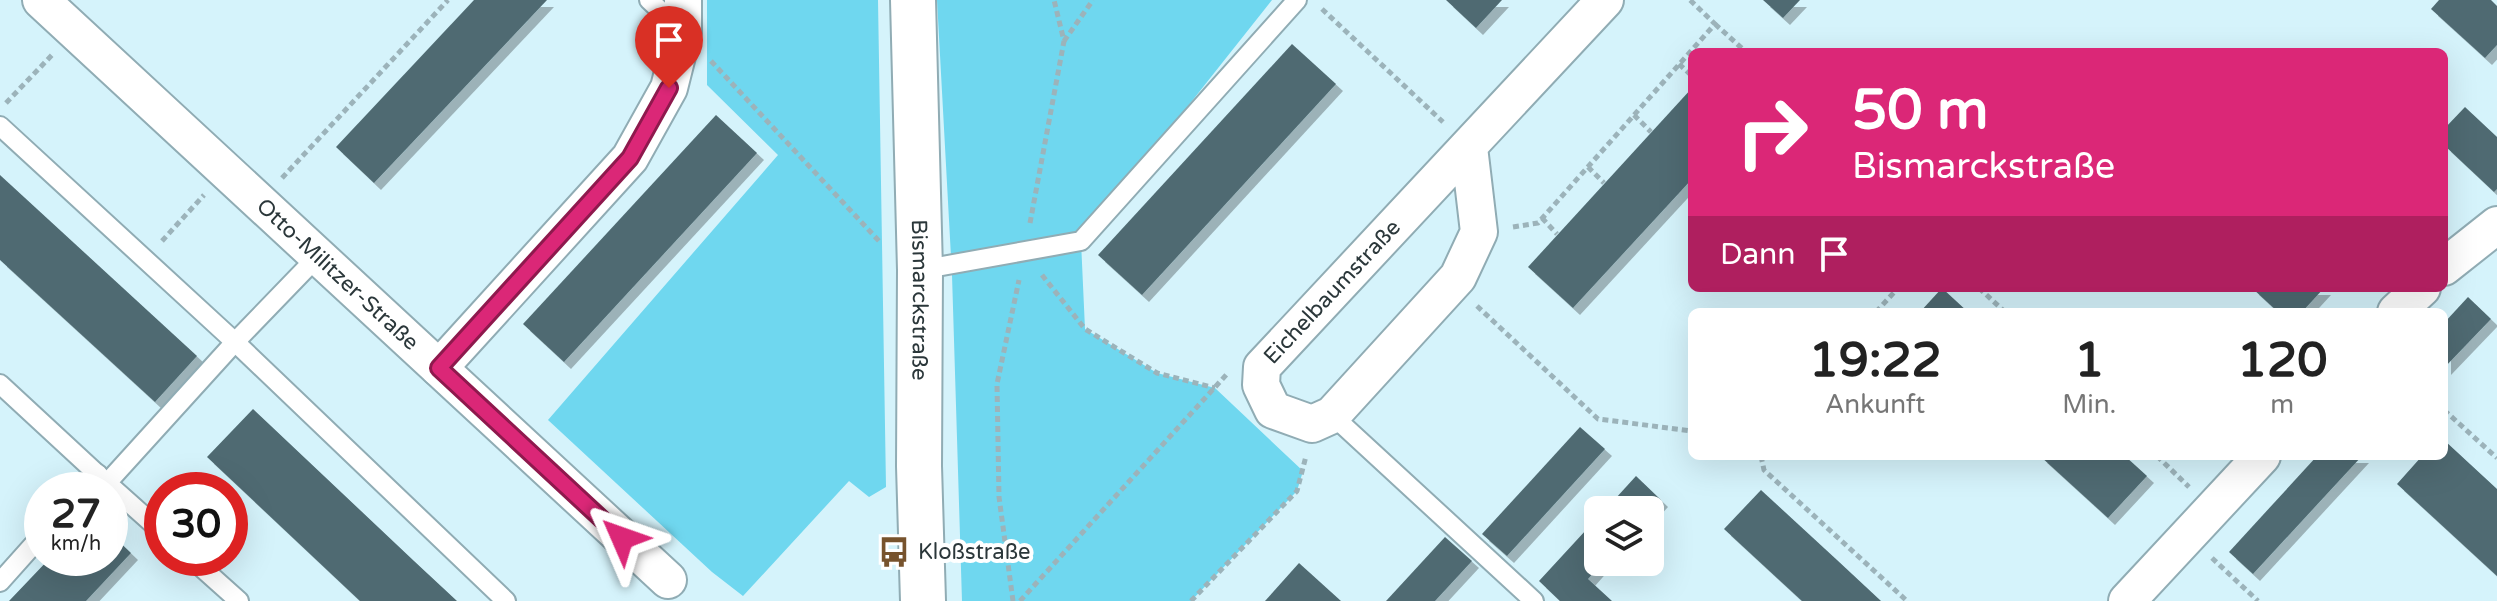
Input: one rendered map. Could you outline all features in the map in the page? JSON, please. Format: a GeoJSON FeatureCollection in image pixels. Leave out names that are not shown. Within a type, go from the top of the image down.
{"type":"FeatureCollection","features":[{"type":"Feature","properties":{"kind":"street","name":"Bismarckstraße"},"geometry":{"type":"LineString","coordinates":[[913,0],[920,270],[919,466],[923,601]]}},
{"type":"Feature","properties":{"kind":"street","name":"Eichelbaumstraße"},"geometry":{"type":"LineString","coordinates":[[1322,419],[1273,410],[1261,385],[1262,367],[1605,0]]}},
{"type":"Feature","properties":{"kind":"street","name":"Otto-Militzer-Straße"},"geometry":{"type":"LineString","coordinates":[[60,11],[226,172],[439,368],[664,591]]}},
{"type":"Feature","properties":{"kind":"street"},"geometry":{"type":"LineString","coordinates":[[439,368],[630,158],[669,88],[683,16]]}},
{"type":"Feature","properties":{"kind":"street"},"geometry":{"type":"LineString","coordinates":[[1322,419],[1458,277],[1479,232],[1469,147]]}},
{"type":"Feature","properties":{"kind":"street"},"geometry":{"type":"LineString","coordinates":[[2448,264],[2497,225]]}},
{"type":"Feature","properties":{"kind":"street"},"geometry":{"type":"LineString","coordinates":[[2400,308],[2418,292]]}},
{"type":"Feature","properties":{"kind":"street"},"geometry":{"type":"LineString","coordinates":[[2127,601],[2258,460]]}},
{"type":"Feature","properties":{"kind":"lane"},"geometry":{"type":"LineString","coordinates":[[649,0],[683,16]]}},
{"type":"Feature","properties":{"kind":"lane"},"geometry":{"type":"LineString","coordinates":[[920,270],[1081,241],[1297,0]]}},
{"type":"Feature","properties":{"kind":"lane"},"geometry":{"type":"LineString","coordinates":[[0,126],[235,342],[506,601]]}},
{"type":"Feature","properties":{"kind":"lane"},"geometry":{"type":"LineString","coordinates":[[108,472],[318,256]]}},
{"type":"Feature","properties":{"kind":"lane"},"geometry":{"type":"LineString","coordinates":[[0,384],[95,472]]}},
{"type":"Feature","properties":{"kind":"lane"},"geometry":{"type":"LineString","coordinates":[[1322,419],[1534,601]]}},
{"type":"Feature","properties":{"kind":"lane"},"geometry":{"type":"LineString","coordinates":[[128,501],[144,516]]}},
{"type":"Feature","properties":{"kind":"lane"},"geometry":{"type":"LineString","coordinates":[[0,582],[24,555]]}},
{"type":"Feature","properties":{"kind":"lane"},"geometry":{"type":"LineString","coordinates":[[211,576],[239,601]]}},
{"type":"Feature","properties":{"kind":"path"},"geometry":{"type":"LineString","coordinates":[[259,202],[448,0]]}},
{"type":"Feature","properties":{"kind":"path"},"geometry":{"type":"LineString","coordinates":[[1013,601],[999,497],[997,384],[1064,41],[1054,0]]}},
{"type":"Feature","properties":{"kind":"path"},"geometry":{"type":"LineString","coordinates":[[1064,41],[1093,0]]}},
{"type":"Feature","properties":{"kind":"path"},"geometry":{"type":"LineString","coordinates":[[1312,0],[1469,147]]}},
{"type":"Feature","properties":{"kind":"path"},"geometry":{"type":"LineString","coordinates":[[1690,0],[1742,48]]}},
{"type":"Feature","properties":{"kind":"path"},"geometry":{"type":"LineString","coordinates":[[0,110],[60,11]]}},
{"type":"Feature","properties":{"kind":"path"},"geometry":{"type":"LineString","coordinates":[[683,16],[901,263],[920,270]]}},
{"type":"Feature","properties":{"kind":"path"},"geometry":{"type":"LineString","coordinates":[[1693,48],[1715,24]]}},
{"type":"Feature","properties":{"kind":"path"},"geometry":{"type":"LineString","coordinates":[[1479,232],[1538,223],[1688,54]]}},
{"type":"Feature","properties":{"kind":"path"},"geometry":{"type":"LineString","coordinates":[[1679,64],[1688,72]]}},
{"type":"Feature","properties":{"kind":"path"},"geometry":{"type":"LineString","coordinates":[[1634,115],[1651,132]]}},
{"type":"Feature","properties":{"kind":"path"},"geometry":{"type":"LineString","coordinates":[[1588,167],[1604,183]]}},
{"type":"Feature","properties":{"kind":"path"},"geometry":{"type":"LineString","coordinates":[[145,259],[226,172]]}},
{"type":"Feature","properties":{"kind":"path"},"geometry":{"type":"LineString","coordinates":[[1542,218],[1557,234]]}},
{"type":"Feature","properties":{"kind":"path"},"geometry":{"type":"LineString","coordinates":[[1024,252],[1085,329],[1157,373],[1215,388]]}},
{"type":"Feature","properties":{"kind":"path"},"geometry":{"type":"LineString","coordinates":[[1453,283],[1598,419],[1688,430]]}},
{"type":"Feature","properties":{"kind":"path"},"geometry":{"type":"LineString","coordinates":[[1880,308],[1894,292]]}},
{"type":"Feature","properties":{"kind":"path"},"geometry":{"type":"LineString","coordinates":[[1983,292],[2001,308]]}},
{"type":"Feature","properties":{"kind":"path"},"geometry":{"type":"LineString","coordinates":[[1020,601],[1235,364],[1262,367]]}},
{"type":"Feature","properties":{"kind":"path"},"geometry":{"type":"LineString","coordinates":[[2448,414],[2497,458]]}},
{"type":"Feature","properties":{"kind":"path"},"geometry":{"type":"LineString","coordinates":[[1191,601],[1297,491],[1322,419]]}},
{"type":"Feature","properties":{"kind":"path"},"geometry":{"type":"LineString","coordinates":[[1762,460],[1764,470],[1907,601]]}},
{"type":"Feature","properties":{"kind":"path"},"geometry":{"type":"LineString","coordinates":[[2188,535],[2258,601]]}},
{"type":"Feature","properties":{"kind":"shaded area"},"geometry":{"type":"Polygon","coordinates":[[[707,0],[878,0],[886,487],[869,497],[849,481],[743,596],[712,572],[548,420],[778,155],[707,85],[707,0]]]}},
{"type":"Feature","properties":{"kind":"shaded area"},"geometry":{"type":"Polygon","coordinates":[[[937,0],[1272,0],[1081,241],[1085,329],[1157,373],[1215,388],[1303,471],[1297,491],[1191,601],[962,601],[952,275],[937,0]]]}},
{"type":"Feature","properties":{"kind":"building"},"geometry":{"type":"Polygon","coordinates":[[[474,0],[547,0],[374,183],[336,147],[474,0]]]}},
{"type":"Feature","properties":{"kind":"building"},"geometry":{"type":"Polygon","coordinates":[[[1446,0],[1502,0],[1476,28],[1446,0]]]}},
{"type":"Feature","properties":{"kind":"building"},"geometry":{"type":"Polygon","coordinates":[[[1763,0],[1800,0],[1783,18],[1763,0]]]}},
{"type":"Feature","properties":{"kind":"building"},"geometry":{"type":"Polygon","coordinates":[[[2439,0],[2491,0],[2497,6],[2497,45],[2485,58],[2431,9],[2439,0]]]}},
{"type":"Feature","properties":{"kind":"building"},"geometry":{"type":"Polygon","coordinates":[[[1292,44],[1336,84],[1142,295],[1098,255],[1292,44]]]}},
{"type":"Feature","properties":{"kind":"building"},"geometry":{"type":"Polygon","coordinates":[[[1688,92],[1688,183],[1573,308],[1528,267],[1688,92]]]}},
{"type":"Feature","properties":{"kind":"building"},"geometry":{"type":"Polygon","coordinates":[[[2465,107],[2497,137],[2497,189],[2494,192],[2448,149],[2448,125],[2465,107]]]}},
{"type":"Feature","properties":{"kind":"building"},"geometry":{"type":"Polygon","coordinates":[[[716,115],[757,153],[564,362],[523,324],[716,115]]]}},
{"type":"Feature","properties":{"kind":"building"},"geometry":{"type":"Polygon","coordinates":[[[0,175],[197,356],[155,402],[0,260],[0,175]]]}},
{"type":"Feature","properties":{"kind":"building"},"geometry":{"type":"Polygon","coordinates":[[[1938,292],[1946,292],[1964,308],[1924,308],[1938,292]]]}},
{"type":"Feature","properties":{"kind":"building"},"geometry":{"type":"Polygon","coordinates":[[[2256,292],[2320,292],[2306,308],[2274,308],[2256,292]]]}},
{"type":"Feature","properties":{"kind":"building"},"geometry":{"type":"Polygon","coordinates":[[[2468,297],[2491,319],[2448,364],[2448,319],[2468,297]]]}},
{"type":"Feature","properties":{"kind":"building"},"geometry":{"type":"Polygon","coordinates":[[[253,409],[457,601],[360,601],[248,496],[248,472],[223,472],[207,457],[253,409]]]}},
{"type":"Feature","properties":{"kind":"building"},"geometry":{"type":"Polygon","coordinates":[[[1580,427],[1605,449],[1507,556],[1482,534],[1580,427]]]}},
{"type":"Feature","properties":{"kind":"building"},"geometry":{"type":"Polygon","coordinates":[[[2448,444],[2497,489],[2497,576],[2397,484],[2418,460],[2448,460],[2448,444]]]}},
{"type":"Feature","properties":{"kind":"building"},"geometry":{"type":"Polygon","coordinates":[[[2044,460],[2129,460],[2147,476],[2108,518],[2044,460]]]}},
{"type":"Feature","properties":{"kind":"building"},"geometry":{"type":"Polygon","coordinates":[[[2313,460],[2358,460],[2253,574],[2229,552],[2313,460]]]}},
{"type":"Feature","properties":{"kind":"building"},"geometry":{"type":"Polygon","coordinates":[[[1636,476],[1657,496],[1618,496],[1636,476]]]}},
{"type":"Feature","properties":{"kind":"building"},"geometry":{"type":"Polygon","coordinates":[[[1761,490],[1881,601],[1802,601],[1724,529],[1761,490]]]}},
{"type":"Feature","properties":{"kind":"building"},"geometry":{"type":"Polygon","coordinates":[[[1584,532],[1584,576],[1591,576],[1588,579],[1612,601],[1560,601],[1539,581],[1584,532]]]}},
{"type":"Feature","properties":{"kind":"building"},"geometry":{"type":"Polygon","coordinates":[[[1445,537],[1472,561],[1435,601],[1386,601],[1445,537]]]}},
{"type":"Feature","properties":{"kind":"building"},"geometry":{"type":"Polygon","coordinates":[[[1299,563],[1341,601],[1265,601],[1299,563]]]}},
{"type":"Feature","properties":{"kind":"building"},"geometry":{"type":"Polygon","coordinates":[[[33,576],[109,576],[86,601],[9,601],[33,576]]]}},
{"type":"Feature","properties":{"kind":"place","name":"Kloßstraße"},"geometry":{"type":"Point","coordinates":[894,552]}},
{"type":"Feature","properties":{"kind":"route"},"geometry":{"type":"LineString","coordinates":[[622,538],[439,368],[630,158],[669,88]]}}]}
